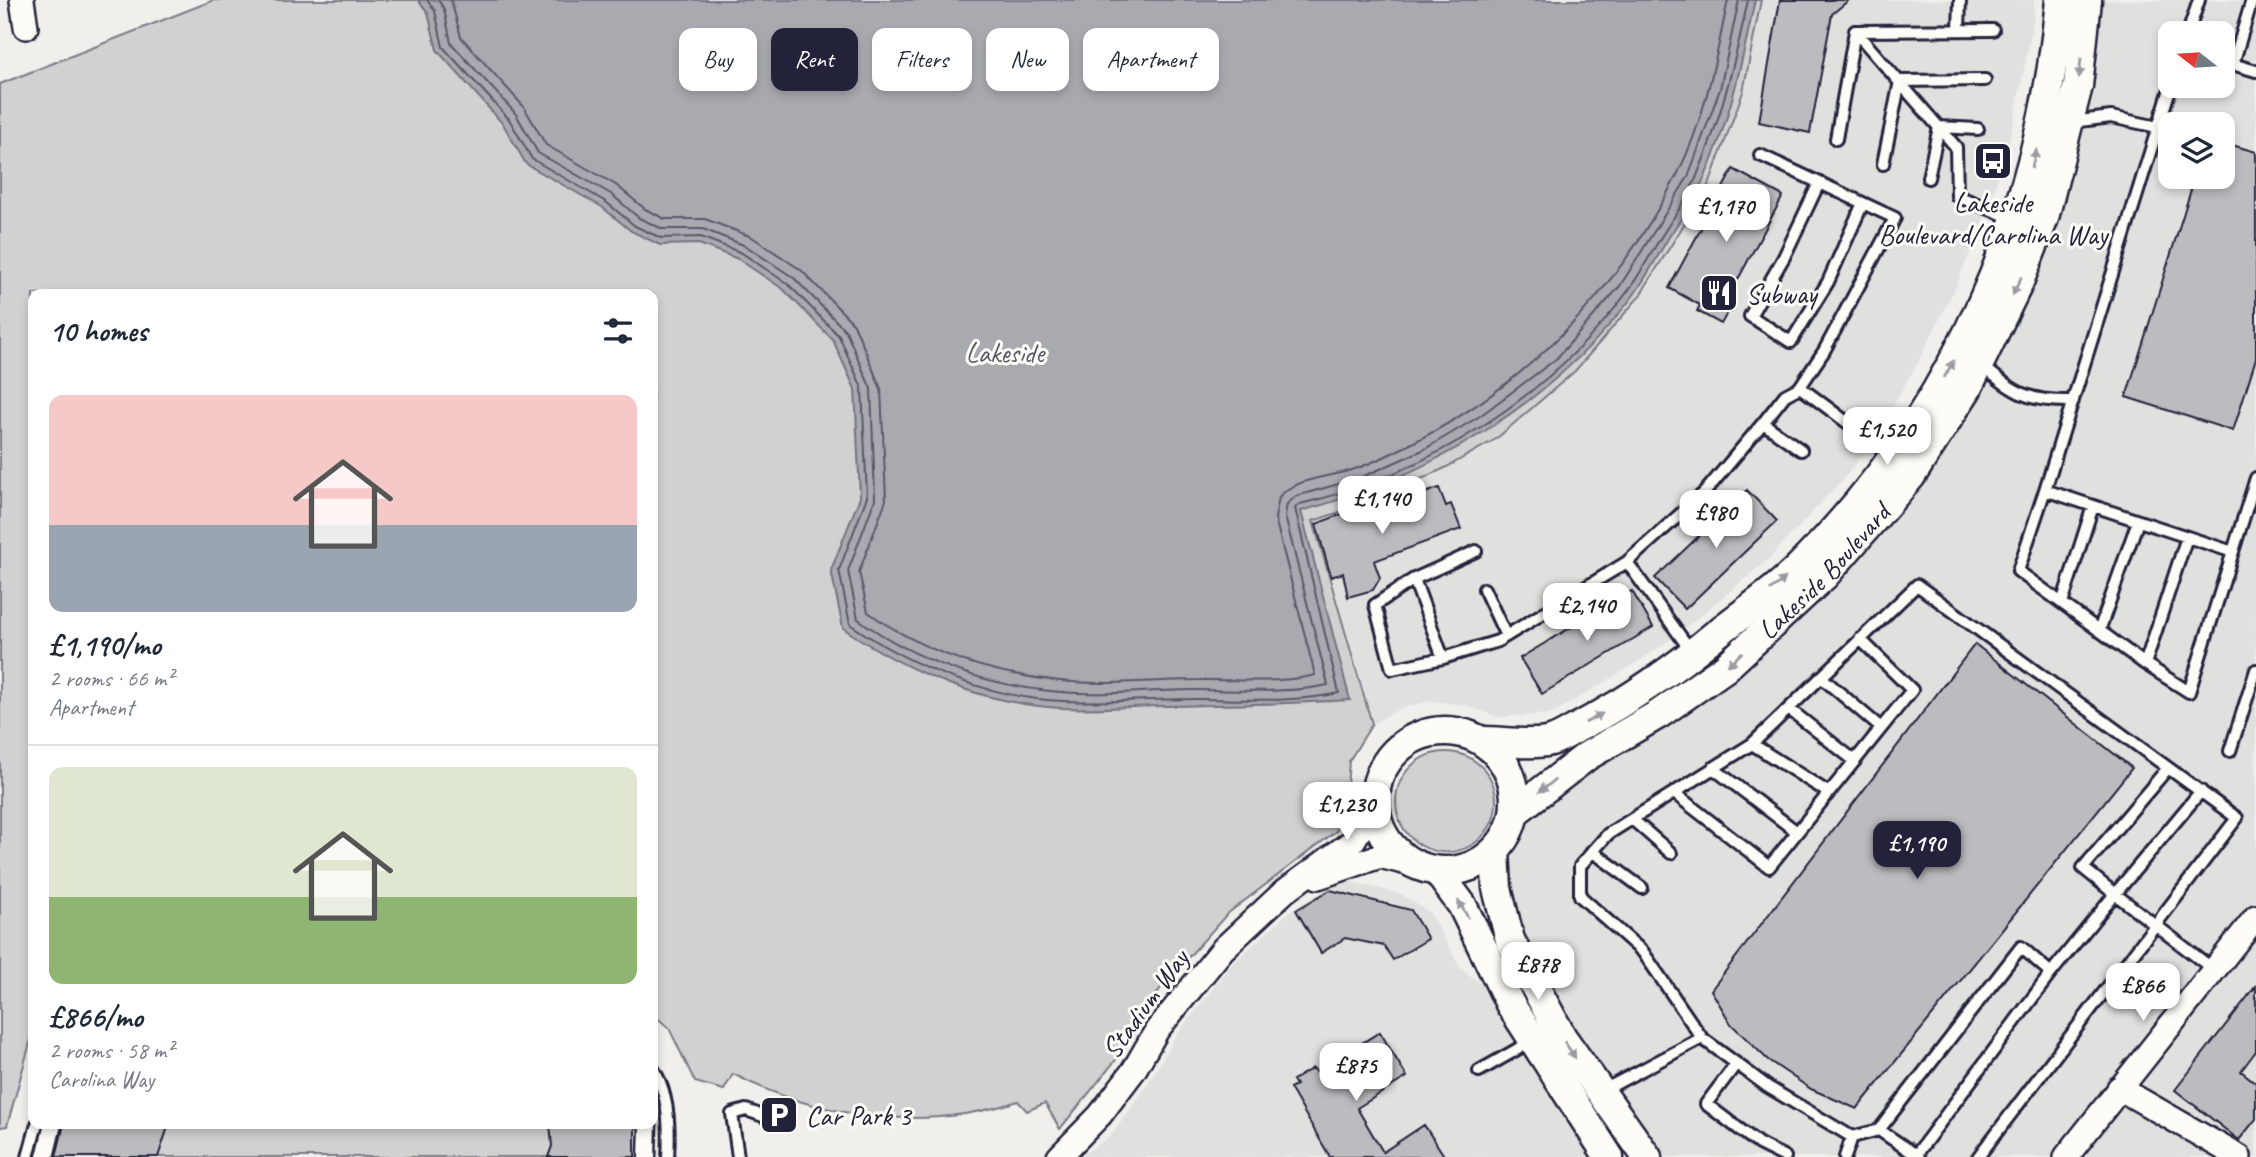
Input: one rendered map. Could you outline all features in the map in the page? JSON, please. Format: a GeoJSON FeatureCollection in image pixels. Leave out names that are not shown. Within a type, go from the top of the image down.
{"type":"FeatureCollection","features":[{"type":"Feature","properties":{"kind":"street"},"geometry":{"type":"LineString","coordinates":[[22,0],[26,27]]}},
{"type":"Feature","properties":{"kind":"street","name":"Lakeside Boulevard"},"geometry":{"type":"LineString","coordinates":[[1483,741],[1551,741],[1625,702],[1693,654],[1804,562],[1893,457],[1947,375],[1968,334],[2015,219],[2045,117],[2054,64],[2060,0]]}},
{"type":"Feature","properties":{"kind":"street","name":"Lakeside Boulevard"},"geometry":{"type":"LineString","coordinates":[[1516,811],[1587,756],[1659,714],[1725,668],[1825,575],[1911,476],[1966,389],[2019,282],[2044,218],[2078,86],[2087,0]]}},
{"type":"Feature","properties":{"kind":"street"},"geometry":{"type":"LineString","coordinates":[[1426,868],[1468,868],[1495,851],[1508,834],[1516,811],[1514,782],[1500,757],[1483,741],[1452,731],[1434,732],[1411,740],[1384,766],[1378,780],[1375,804],[1385,837],[1395,851],[1426,868],[1462,905],[1510,1004],[1604,1154]]}},
{"type":"Feature","properties":{"kind":"street","name":"Stadium Way"},"geometry":{"type":"LineString","coordinates":[[1059,1157],[1107,1106],[1184,993],[1223,949],[1285,891],[1353,841],[1375,804]]}},
{"type":"Feature","properties":{"kind":"street"},"geometry":{"type":"LineString","coordinates":[[1495,851],[1497,888],[1510,940],[1562,1037],[1599,1093],[1647,1157]]}},
{"type":"Feature","properties":{"kind":"street","name":"Stadium Way"},"geometry":{"type":"LineString","coordinates":[[1285,891],[1353,863],[1380,856],[1426,868]]}},
{"type":"Feature","properties":{"kind":"street"},"geometry":{"type":"LineString","coordinates":[[2066,1157],[2256,917]]}},
{"type":"Feature","properties":{"kind":"street"},"geometry":{"type":"LineString","coordinates":[[2119,1088],[2239,1157]]}},
{"type":"Feature","properties":{"kind":"street"},"geometry":{"type":"LineString","coordinates":[[46,1157],[52,1129]]}},
{"type":"Feature","properties":{"kind":"street"},"geometry":{"type":"LineString","coordinates":[[647,1157],[648,1129]]}},
{"type":"Feature","properties":{"kind":"lane"},"geometry":{"type":"LineString","coordinates":[[1959,30],[1960,0]]}},
{"type":"Feature","properties":{"kind":"lane"},"geometry":{"type":"LineString","coordinates":[[2192,21],[2199,0]]}},
{"type":"Feature","properties":{"kind":"lane"},"geometry":{"type":"LineString","coordinates":[[2235,45],[2252,0]]}},
{"type":"Feature","properties":{"kind":"lane"},"geometry":{"type":"LineString","coordinates":[[1856,31],[1993,30]]}},
{"type":"Feature","properties":{"kind":"lane"},"geometry":{"type":"LineString","coordinates":[[1856,31],[1956,147],[1957,196],[2015,219]]}},
{"type":"Feature","properties":{"kind":"lane"},"geometry":{"type":"LineString","coordinates":[[1836,139],[1856,31]]}},
{"type":"Feature","properties":{"kind":"lane"},"geometry":{"type":"LineString","coordinates":[[2235,65],[2256,71]]}},
{"type":"Feature","properties":{"kind":"lane"},"geometry":{"type":"LineString","coordinates":[[1900,81],[1985,80]]}},
{"type":"Feature","properties":{"kind":"lane"},"geometry":{"type":"LineString","coordinates":[[1883,164],[1900,81]]}},
{"type":"Feature","properties":{"kind":"lane"},"geometry":{"type":"LineString","coordinates":[[2069,123],[2111,117],[2158,127],[2018,571],[2145,664],[2189,692],[2256,478]]}},
{"type":"Feature","properties":{"kind":"lane"},"geometry":{"type":"LineString","coordinates":[[1939,127],[1978,129]]}},
{"type":"Feature","properties":{"kind":"lane"},"geometry":{"type":"LineString","coordinates":[[1928,178],[1939,127]]}},
{"type":"Feature","properties":{"kind":"lane"},"geometry":{"type":"LineString","coordinates":[[1476,551],[1414,579],[1375,605],[1392,669],[1443,658],[1506,636],[1627,562],[1704,492],[1785,395],[1800,387],[1832,340],[1895,218],[1760,155]]}},
{"type":"Feature","properties":{"kind":"lane"},"geometry":{"type":"LineString","coordinates":[[1819,183],[1784,257],[1750,316],[1791,342],[1828,282],[1863,203]]}},
{"type":"Feature","properties":{"kind":"lane"},"geometry":{"type":"LineString","coordinates":[[1979,362],[2003,384],[2029,399],[2073,401]]}},
{"type":"Feature","properties":{"kind":"lane"},"geometry":{"type":"LineString","coordinates":[[1800,387],[1893,457]]}},
{"type":"Feature","properties":{"kind":"lane"},"geometry":{"type":"LineString","coordinates":[[1763,423],[1801,450]]}},
{"type":"Feature","properties":{"kind":"lane"},"geometry":{"type":"LineString","coordinates":[[2045,490],[2233,552]]}},
{"type":"Feature","properties":{"kind":"lane"},"geometry":{"type":"LineString","coordinates":[[2062,603],[2093,506]]}},
{"type":"Feature","properties":{"kind":"lane"},"geometry":{"type":"LineString","coordinates":[[2099,631],[2138,521]]}},
{"type":"Feature","properties":{"kind":"lane"},"geometry":{"type":"LineString","coordinates":[[2145,664],[2187,537]]}},
{"type":"Feature","properties":{"kind":"lane"},"geometry":{"type":"LineString","coordinates":[[1627,562],[1693,654]]}},
{"type":"Feature","properties":{"kind":"lane"},"geometry":{"type":"LineString","coordinates":[[1414,579],[1443,658]]}},
{"type":"Feature","properties":{"kind":"lane"},"geometry":{"type":"LineString","coordinates":[[1978,1157],[2237,818],[2201,791],[1917,585],[1752,744],[1608,834],[1580,866],[1580,896],[1643,952],[1702,1038],[1768,1087],[1852,1137],[1879,1130],[2021,947],[2051,973]]}},
{"type":"Feature","properties":{"kind":"lane"},"geometry":{"type":"LineString","coordinates":[[1484,589],[1506,636]]}},
{"type":"Feature","properties":{"kind":"lane"},"geometry":{"type":"LineString","coordinates":[[1674,793],[1769,867],[1912,690],[1860,639]]}},
{"type":"Feature","properties":{"kind":"lane"},"geometry":{"type":"LineString","coordinates":[[2230,751],[2256,670]]}},
{"type":"Feature","properties":{"kind":"lane"},"geometry":{"type":"LineString","coordinates":[[1821,677],[1881,728]]}},
{"type":"Feature","properties":{"kind":"lane"},"geometry":{"type":"LineString","coordinates":[[1789,709],[1854,761]]}},
{"type":"Feature","properties":{"kind":"lane"},"geometry":{"type":"LineString","coordinates":[[1752,744],[1829,793]]}},
{"type":"Feature","properties":{"kind":"lane"},"geometry":{"type":"LineString","coordinates":[[1713,768],[1797,832]]}},
{"type":"Feature","properties":{"kind":"lane"},"geometry":{"type":"LineString","coordinates":[[2168,768],[2083,868],[2214,970]]}},
{"type":"Feature","properties":{"kind":"lane"},"geometry":{"type":"LineString","coordinates":[[1879,1130],[1917,1156],[2051,973],[2201,791]]}},
{"type":"Feature","properties":{"kind":"lane"},"geometry":{"type":"LineString","coordinates":[[1632,819],[1671,853]]}},
{"type":"Feature","properties":{"kind":"lane"},"geometry":{"type":"LineString","coordinates":[[1592,851],[1642,888]]}},
{"type":"Feature","properties":{"kind":"lane"},"geometry":{"type":"LineString","coordinates":[[1599,1093],[1702,1038]]}},
{"type":"Feature","properties":{"kind":"lane"},"geometry":{"type":"LineString","coordinates":[[1479,1071],[1533,1041]]}},
{"type":"Feature","properties":{"kind":"lane"},"geometry":{"type":"LineString","coordinates":[[1737,1064],[1706,1104],[1759,1144],[1785,1157]]}},
{"type":"Feature","properties":{"kind":"lane"},"geometry":{"type":"LineString","coordinates":[[658,1076],[670,1127],[668,1157]]}},
{"type":"Feature","properties":{"kind":"lane"},"geometry":{"type":"LineString","coordinates":[[738,1157],[732,1114],[746,1110],[766,1117]]}},
{"type":"Feature","properties":{"kind":"lane"},"geometry":{"type":"LineString","coordinates":[[29,1157],[36,1129]]}},
{"type":"Feature","properties":{"kind":"lane"},"geometry":{"type":"LineString","coordinates":[[1845,1157],[1852,1137]]}},
{"type":"Feature","properties":{"kind":"shaded area"},"geometry":{"type":"Polygon","coordinates":[[[1761,0],[2034,0],[2034,17],[2013,126],[1988,209],[1957,284],[1917,364],[1872,441],[1846,476],[1768,560],[1644,658],[1552,714],[1498,717],[1465,705],[1432,701],[1401,708],[1372,724],[1313,521],[1376,500],[1445,468],[1496,439],[1575,371],[1639,297],[1709,184],[1743,92],[1761,0]]]}},
{"type":"Feature","properties":{"kind":"shaded area"},"geometry":{"type":"Polygon","coordinates":[[[2088,0],[2256,0],[2256,1157],[1647,1157],[1510,940],[1495,851],[1516,811],[1725,668],[2019,282],[2088,0]]]}},
{"type":"Feature","properties":{"kind":"shaded area"},"geometry":{"type":"Polygon","coordinates":[[[1344,880],[1401,894],[1430,913],[1461,969],[1510,1004],[1609,1157],[1079,1157],[1110,1137],[1146,1087],[1177,1034],[1232,964],[1295,907],[1344,880]]]}},
{"type":"Feature","properties":{"kind":"green space","name":"Lakeside"},"geometry":{"type":"Polygon","coordinates":[[[214,0],[1761,0],[1743,92],[1709,184],[1639,297],[1575,371],[1496,439],[1445,468],[1376,500],[1313,521],[1372,724],[1349,761],[1345,813],[1336,831],[1227,914],[1160,989],[1123,1051],[1060,1129],[1045,1103],[1027,1111],[1018,1101],[983,1111],[910,1118],[873,1116],[801,1102],[733,1074],[724,1090],[695,1082],[669,1028],[658,1018],[658,289],[28,289],[28,1050],[7,1126],[0,1127],[0,84],[214,0]]]}},
{"type":"Feature","properties":{"kind":"green space"},"geometry":{"type":"Polygon","coordinates":[[[1446,752],[1465,755],[1482,766],[1493,783],[1496,802],[1493,821],[1482,838],[1465,849],[1446,852],[1427,849],[1410,838],[1399,821],[1396,802],[1399,783],[1410,766],[1427,755],[1446,752]]]}},
{"type":"Feature","properties":{"kind":"green space"},"geometry":{"type":"Polygon","coordinates":[[[63,1129],[635,1129],[635,1157],[56,1157],[63,1129]]]}},
{"type":"Feature","properties":{"kind":"water","name":"Lakeside"},"geometry":{"type":"Polygon","coordinates":[[[418,0],[1755,0],[1727,116],[1702,183],[1638,289],[1600,335],[1526,403],[1441,457],[1396,478],[1301,511],[1350,700],[1088,709],[1032,705],[975,693],[920,672],[843,628],[831,570],[860,497],[855,389],[833,340],[783,289],[738,259],[699,244],[660,245],[631,231],[602,207],[526,164],[503,124],[437,50],[428,13],[418,0]]]}},
{"type":"Feature","properties":{"kind":"building"},"geometry":{"type":"Polygon","coordinates":[[[1780,0],[1849,0],[1832,14],[1810,133],[1759,122],[1780,0]]]}},
{"type":"Feature","properties":{"kind":"building"},"geometry":{"type":"Polygon","coordinates":[[[2235,146],[2256,152],[2256,358],[2233,431],[2126,397],[2191,189],[2235,189],[2235,146]]]}},
{"type":"Feature","properties":{"kind":"building"},"geometry":{"type":"Polygon","coordinates":[[[1733,169],[1783,196],[1723,307],[1729,310],[1721,324],[1697,311],[1700,305],[1669,288],[1733,169]]]}},
{"type":"Feature","properties":{"kind":"building"},"geometry":{"type":"Polygon","coordinates":[[[1439,488],[1446,506],[1451,504],[1461,529],[1374,561],[1380,578],[1373,590],[1348,597],[1343,573],[1331,577],[1316,524],[1370,503],[1373,512],[1439,488]]]}},
{"type":"Feature","properties":{"kind":"building"},"geometry":{"type":"Polygon","coordinates":[[[1747,490],[1777,521],[1685,609],[1655,578],[1747,490]]]}},
{"type":"Feature","properties":{"kind":"building"},"geometry":{"type":"Polygon","coordinates":[[[1632,591],[1653,627],[1542,694],[1520,658],[1632,591]]]}},
{"type":"Feature","properties":{"kind":"building"},"geometry":{"type":"Polygon","coordinates":[[[1975,644],[2132,768],[1857,1109],[1811,1089],[1768,1060],[1731,1024],[1711,990],[1975,644]]]}},
{"type":"Feature","properties":{"kind":"building"},"geometry":{"type":"Polygon","coordinates":[[[1330,890],[1411,910],[1428,939],[1393,960],[1384,946],[1345,938],[1321,953],[1296,910],[1330,890]]]}},
{"type":"Feature","properties":{"kind":"building"},"geometry":{"type":"Polygon","coordinates":[[[2256,986],[2256,1051],[2241,1071],[2256,1083],[2256,1119],[2239,1140],[2175,1090],[2256,986]]]}},
{"type":"Feature","properties":{"kind":"building"},"geometry":{"type":"Polygon","coordinates":[[[1380,1032],[1407,1077],[1357,1108],[1383,1152],[1424,1125],[1445,1157],[1330,1157],[1290,1088],[1296,1085],[1293,1080],[1313,1068],[1316,1071],[1380,1032]]]}},
{"type":"Feature","properties":{"kind":"building"},"geometry":{"type":"Polygon","coordinates":[[[63,1129],[167,1129],[158,1157],[56,1157],[63,1129]]]}},
{"type":"Feature","properties":{"kind":"building"},"geometry":{"type":"Polygon","coordinates":[[[550,1129],[635,1129],[635,1157],[548,1157],[552,1146],[550,1129]]]}},
{"type":"Feature","properties":{"kind":"place","name":"Lakeside Boulevard/Carolina Way"},"geometry":{"type":"Point","coordinates":[1993,161]}},
{"type":"Feature","properties":{"kind":"place","name":"Subway"},"geometry":{"type":"Point","coordinates":[1719,293]}},
{"type":"Feature","properties":{"kind":"place","name":"Car Park 3"},"geometry":{"type":"Point","coordinates":[779,1115]}}]}
